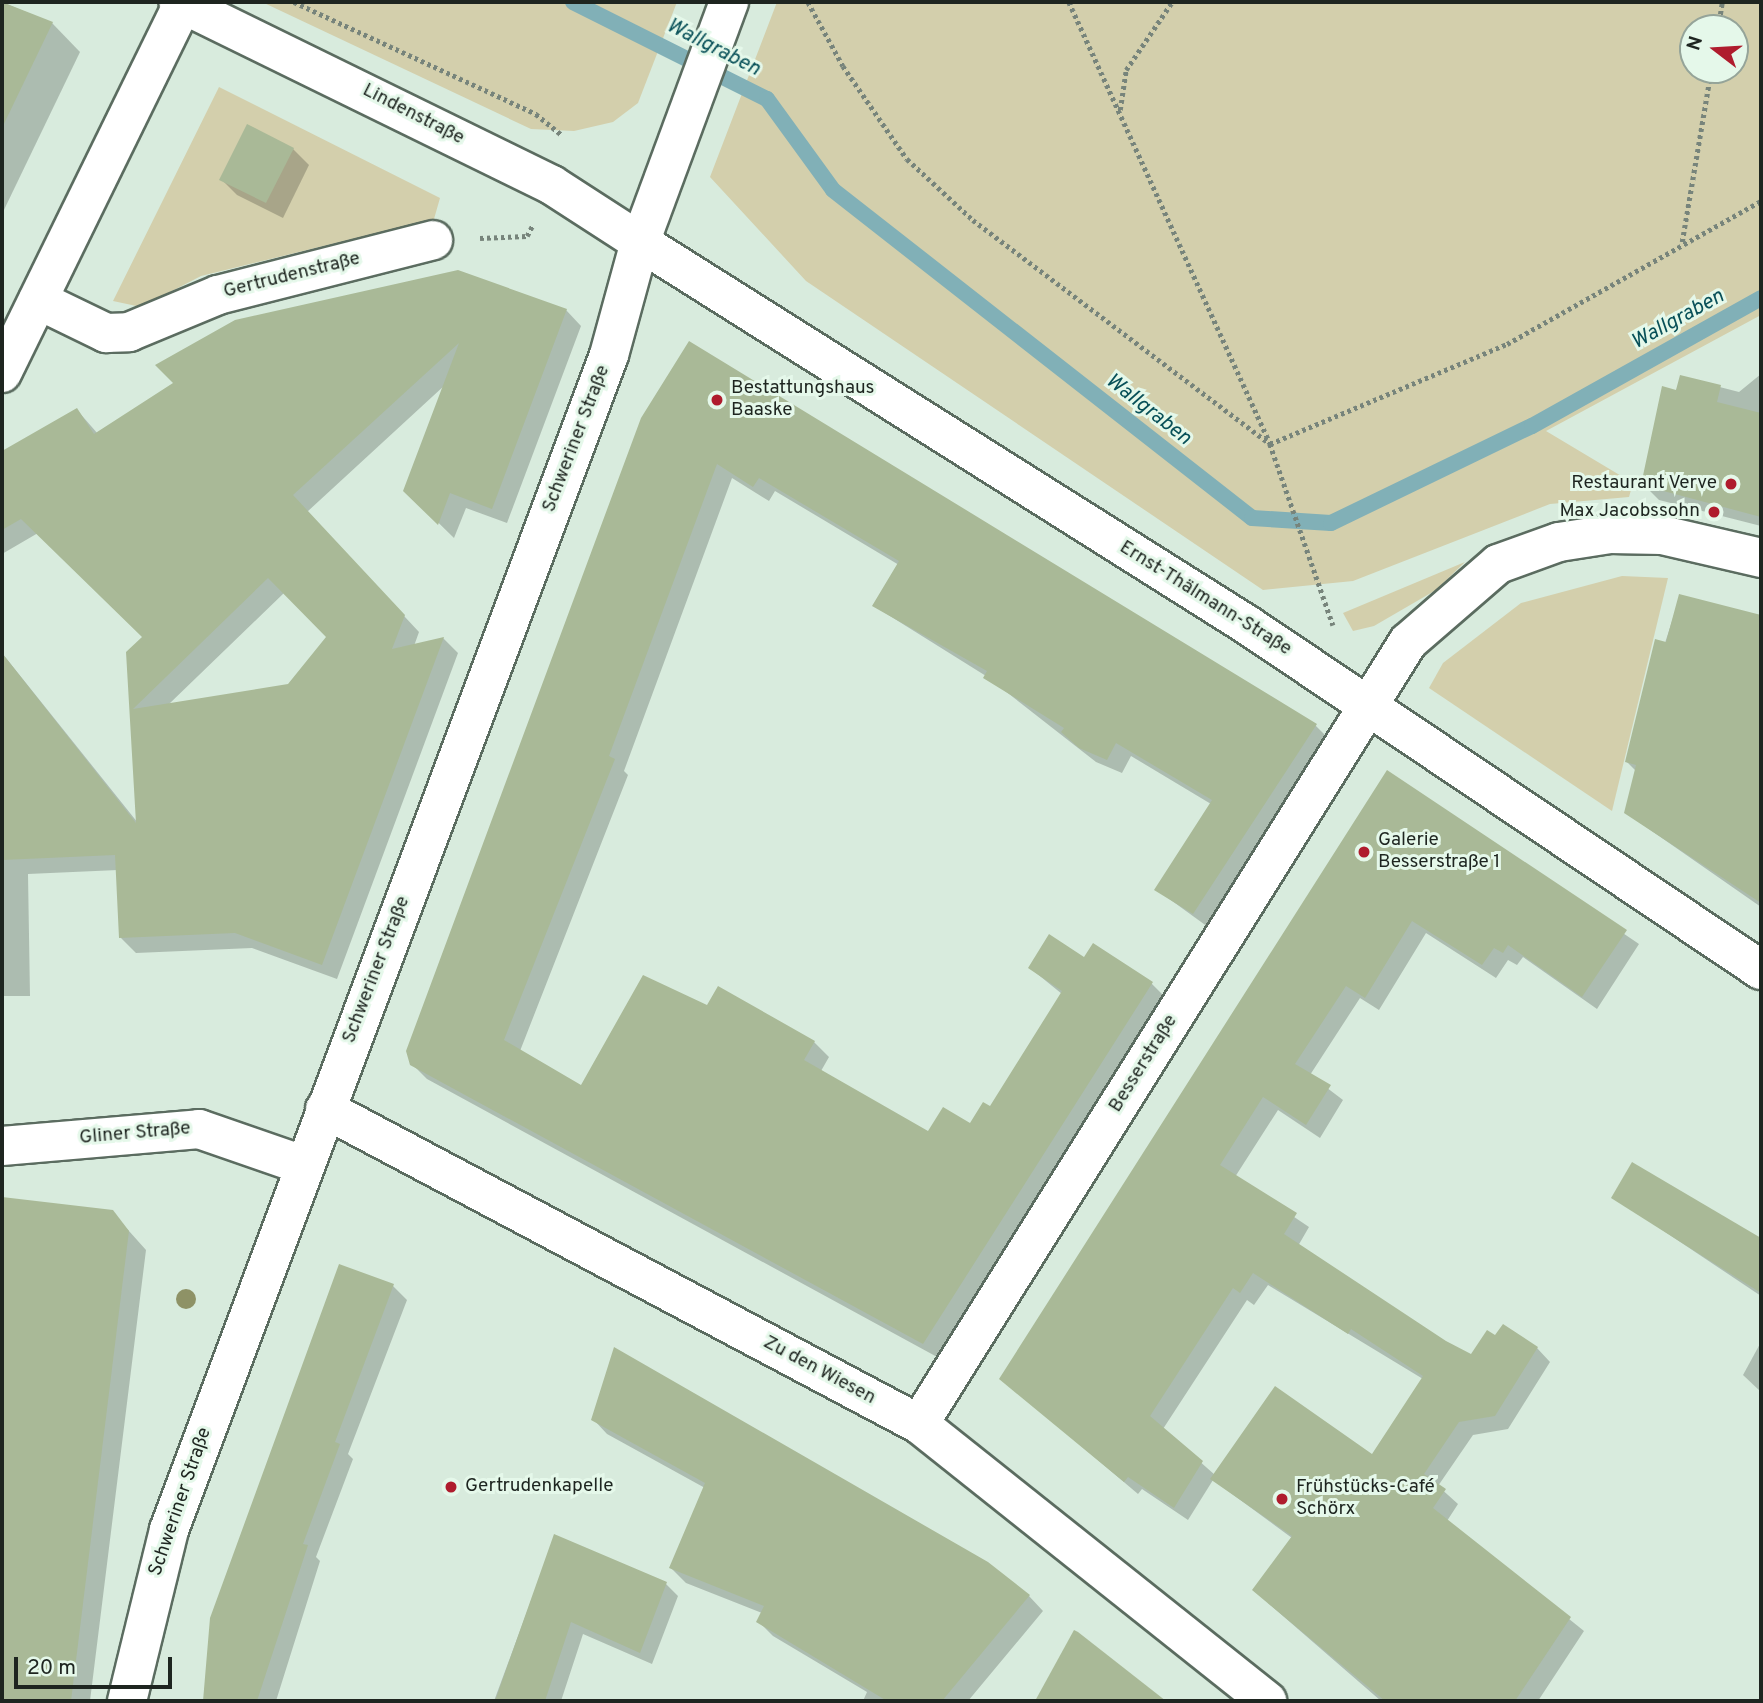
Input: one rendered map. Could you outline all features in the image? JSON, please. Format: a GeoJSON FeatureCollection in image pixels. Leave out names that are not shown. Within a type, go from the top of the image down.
{"type":"FeatureCollection","features":[{"type":"Feature","properties":{"kind":"street","name":"Lindenstraße"},"geometry":{"type":"LineString","coordinates":[[181,3],[552,185],[640,242]]}},
{"type":"Feature","properties":{"kind":"street"},"geometry":{"type":"LineString","coordinates":[[2,373],[181,3]]}},
{"type":"Feature","properties":{"kind":"street","name":"Schweriner Straße"},"geometry":{"type":"LineString","coordinates":[[127,1701],[169,1530],[303,1165],[609,355],[640,242],[727,7]]}},
{"type":"Feature","properties":{"kind":"street","name":"Gertrudenstraße"},"geometry":{"type":"LineString","coordinates":[[38,300],[106,333],[129,332],[218,295],[433,240]]}},
{"type":"Feature","properties":{"kind":"street","name":"Ernst-Thälmann-Straße"},"geometry":{"type":"LineString","coordinates":[[640,242],[1370,705],[1761,970]]}},
{"type":"Feature","properties":{"kind":"street","name":"Besserstraße"},"geometry":{"type":"LineString","coordinates":[[919,1424],[1408,642],[1498,565],[1559,542],[1610,534],[1662,535],[1761,558]]}},
{"type":"Feature","properties":{"kind":"street","name":"Zu den Wiesen"},"geometry":{"type":"LineString","coordinates":[[325,1109],[919,1424],[1267,1701]]}},
{"type":"Feature","properties":{"kind":"street","name":"Gliner Straße"},"geometry":{"type":"LineString","coordinates":[[2,1146],[199,1129],[303,1165]]}},
{"type":"Feature","properties":{"kind":"path"},"geometry":{"type":"LineString","coordinates":[[294,2],[536,114],[573,143]]}},
{"type":"Feature","properties":{"kind":"path"},"geometry":{"type":"LineString","coordinates":[[808,2],[842,66],[907,159],[973,220],[1270,444]]}},
{"type":"Feature","properties":{"kind":"path"},"geometry":{"type":"LineString","coordinates":[[1069,2],[1270,444],[1315,585],[1323,601]]}},
{"type":"Feature","properties":{"kind":"path"},"geometry":{"type":"LineString","coordinates":[[1119,111],[1126,70],[1172,2]]}},
{"type":"Feature","properties":{"kind":"path"},"geometry":{"type":"LineString","coordinates":[[1682,243],[1709,84]]}},
{"type":"Feature","properties":{"kind":"path"},"geometry":{"type":"LineString","coordinates":[[1270,444],[1507,344],[1682,243],[1761,201]]}},
{"type":"Feature","properties":{"kind":"shaded area"},"geometry":{"type":"Polygon","coordinates":[[[262,2],[677,2],[638,103],[613,122],[574,131],[531,129],[262,2]]]}},
{"type":"Feature","properties":{"kind":"shaded area"},"geometry":{"type":"Polygon","coordinates":[[[777,2],[1761,2],[1761,315],[1546,431],[1633,483],[1629,497],[1550,504],[1353,581],[1263,590],[806,281],[710,177],[777,2]]]}},
{"type":"Feature","properties":{"kind":"shaded area"},"geometry":{"type":"Polygon","coordinates":[[[219,87],[440,198],[434,219],[201,276],[141,307],[113,301],[219,87]]]}},
{"type":"Feature","properties":{"kind":"shaded area"},"geometry":{"type":"Polygon","coordinates":[[[1465,562],[1436,590],[1374,626],[1353,631],[1343,613],[1465,562]]]}},
{"type":"Feature","properties":{"kind":"shaded area"},"geometry":{"type":"Polygon","coordinates":[[[1622,576],[1668,578],[1612,811],[1429,688],[1443,663],[1521,603],[1622,576]]]}},
{"type":"Feature","properties":{"kind":"building"},"geometry":{"type":"Polygon","coordinates":[[[2,2],[53,22],[2,128],[2,2]]]}},
{"type":"Feature","properties":{"kind":"building"},"geometry":{"type":"Polygon","coordinates":[[[247,124],[294,148],[266,203],[219,180],[247,124]]]}},
{"type":"Feature","properties":{"kind":"building"},"geometry":{"type":"Polygon","coordinates":[[[458,270],[567,309],[492,509],[450,493],[438,525],[403,491],[459,343],[293,495],[405,615],[392,649],[444,637],[322,965],[235,933],[119,938],[115,855],[2,860],[2,653],[136,823],[126,652],[142,637],[21,519],[2,530],[2,451],[77,408],[94,434],[173,383],[155,365],[235,320],[458,270]],[[268,578],[133,709],[288,684],[326,637],[268,578]]]}},
{"type":"Feature","properties":{"kind":"building"},"geometry":{"type":"Polygon","coordinates":[[[689,341],[1317,724],[1193,914],[1154,890],[1212,800],[1116,743],[1107,760],[1079,748],[1061,732],[1064,728],[983,678],[987,671],[872,606],[899,561],[759,478],[753,487],[717,464],[609,756],[615,759],[504,1040],[581,1085],[643,975],[707,1005],[718,986],[815,1041],[804,1060],[928,1131],[943,1107],[970,1123],[983,1102],[990,1106],[1062,991],[1028,968],[1049,934],[1084,957],[1093,943],[1153,982],[923,1344],[410,1065],[406,1051],[641,418],[689,341]]]}},
{"type":"Feature","properties":{"kind":"building"},"geometry":{"type":"Polygon","coordinates":[[[1680,375],[1721,385],[1717,402],[1761,413],[1761,517],[1641,485],[1662,386],[1676,390],[1680,375]]]}},
{"type":"Feature","properties":{"kind":"building"},"geometry":{"type":"Polygon","coordinates":[[[1679,594],[1761,615],[1761,903],[1624,813],[1636,765],[1625,762],[1655,639],[1666,642],[1679,594]]]}},
{"type":"Feature","properties":{"kind":"building"},"geometry":{"type":"Polygon","coordinates":[[[1387,770],[1627,930],[1582,997],[1508,945],[1503,953],[1494,948],[1482,965],[1412,921],[1365,998],[1346,986],[1295,1064],[1331,1085],[1306,1125],[1263,1097],[1220,1165],[1297,1213],[1284,1234],[1446,1341],[1471,1354],[1487,1330],[1495,1335],[1503,1324],[1538,1347],[1495,1416],[1459,1422],[1424,1474],[1446,1489],[1433,1508],[1571,1617],[1515,1701],[1385,1701],[1252,1590],[1292,1536],[1210,1479],[1275,1386],[1372,1454],[1423,1376],[1351,1329],[1348,1334],[1253,1273],[1240,1293],[1233,1288],[1150,1416],[1203,1461],[1174,1508],[1128,1477],[1124,1482],[999,1379],[1387,770]]]}},
{"type":"Feature","properties":{"kind":"building"},"geometry":{"type":"Polygon","coordinates":[[[1632,1162],[1761,1238],[1761,1293],[1611,1198],[1632,1162]]]}},
{"type":"Feature","properties":{"kind":"building"},"geometry":{"type":"Polygon","coordinates":[[[2,1197],[113,1210],[129,1231],[71,1701],[2,1701],[2,1197]]]}},
{"type":"Feature","properties":{"kind":"building"},"geometry":{"type":"Polygon","coordinates":[[[339,1264],[394,1284],[335,1442],[340,1444],[303,1544],[308,1545],[257,1701],[203,1701],[210,1618],[339,1264]]]}},
{"type":"Feature","properties":{"kind":"building"},"geometry":{"type":"Polygon","coordinates":[[[614,1347],[988,1562],[1030,1595],[942,1701],[887,1701],[756,1622],[764,1606],[669,1568],[705,1483],[591,1420],[614,1347]]]}},
{"type":"Feature","properties":{"kind":"building"},"geometry":{"type":"Polygon","coordinates":[[[554,1534],[667,1582],[640,1653],[571,1622],[545,1701],[495,1701],[554,1534]]]}},
{"type":"Feature","properties":{"kind":"building"},"geometry":{"type":"Polygon","coordinates":[[[1074,1630],[1078,1632],[1166,1701],[1035,1701],[1074,1630]]]}},
{"type":"Feature","properties":{"kind":"waterway","name":"Wallgraben"},"geometry":{"type":"LineString","coordinates":[[573,2],[767,99],[833,190],[1252,518],[1331,523],[1532,426],[1761,298]]}},
{"type":"Feature","properties":{"kind":"place","name":"Bestattungshaus Baaske"},"geometry":{"type":"Point","coordinates":[717,400]}},
{"type":"Feature","properties":{"kind":"place","name":"Restaurant Verve"},"geometry":{"type":"Point","coordinates":[1731,484]}},
{"type":"Feature","properties":{"kind":"place","name":"Max Jacobssohn"},"geometry":{"type":"Point","coordinates":[1714,512]}},
{"type":"Feature","properties":{"kind":"place","name":"Galerie Besserstraße 1"},"geometry":{"type":"Point","coordinates":[1364,852]}},
{"type":"Feature","properties":{"kind":"place","name":"Gertrudenkapelle"},"geometry":{"type":"Point","coordinates":[451,1487]}},
{"type":"Feature","properties":{"kind":"place","name":"Frühstücks-Café Schörx"},"geometry":{"type":"Point","coordinates":[1282,1499]}}]}
